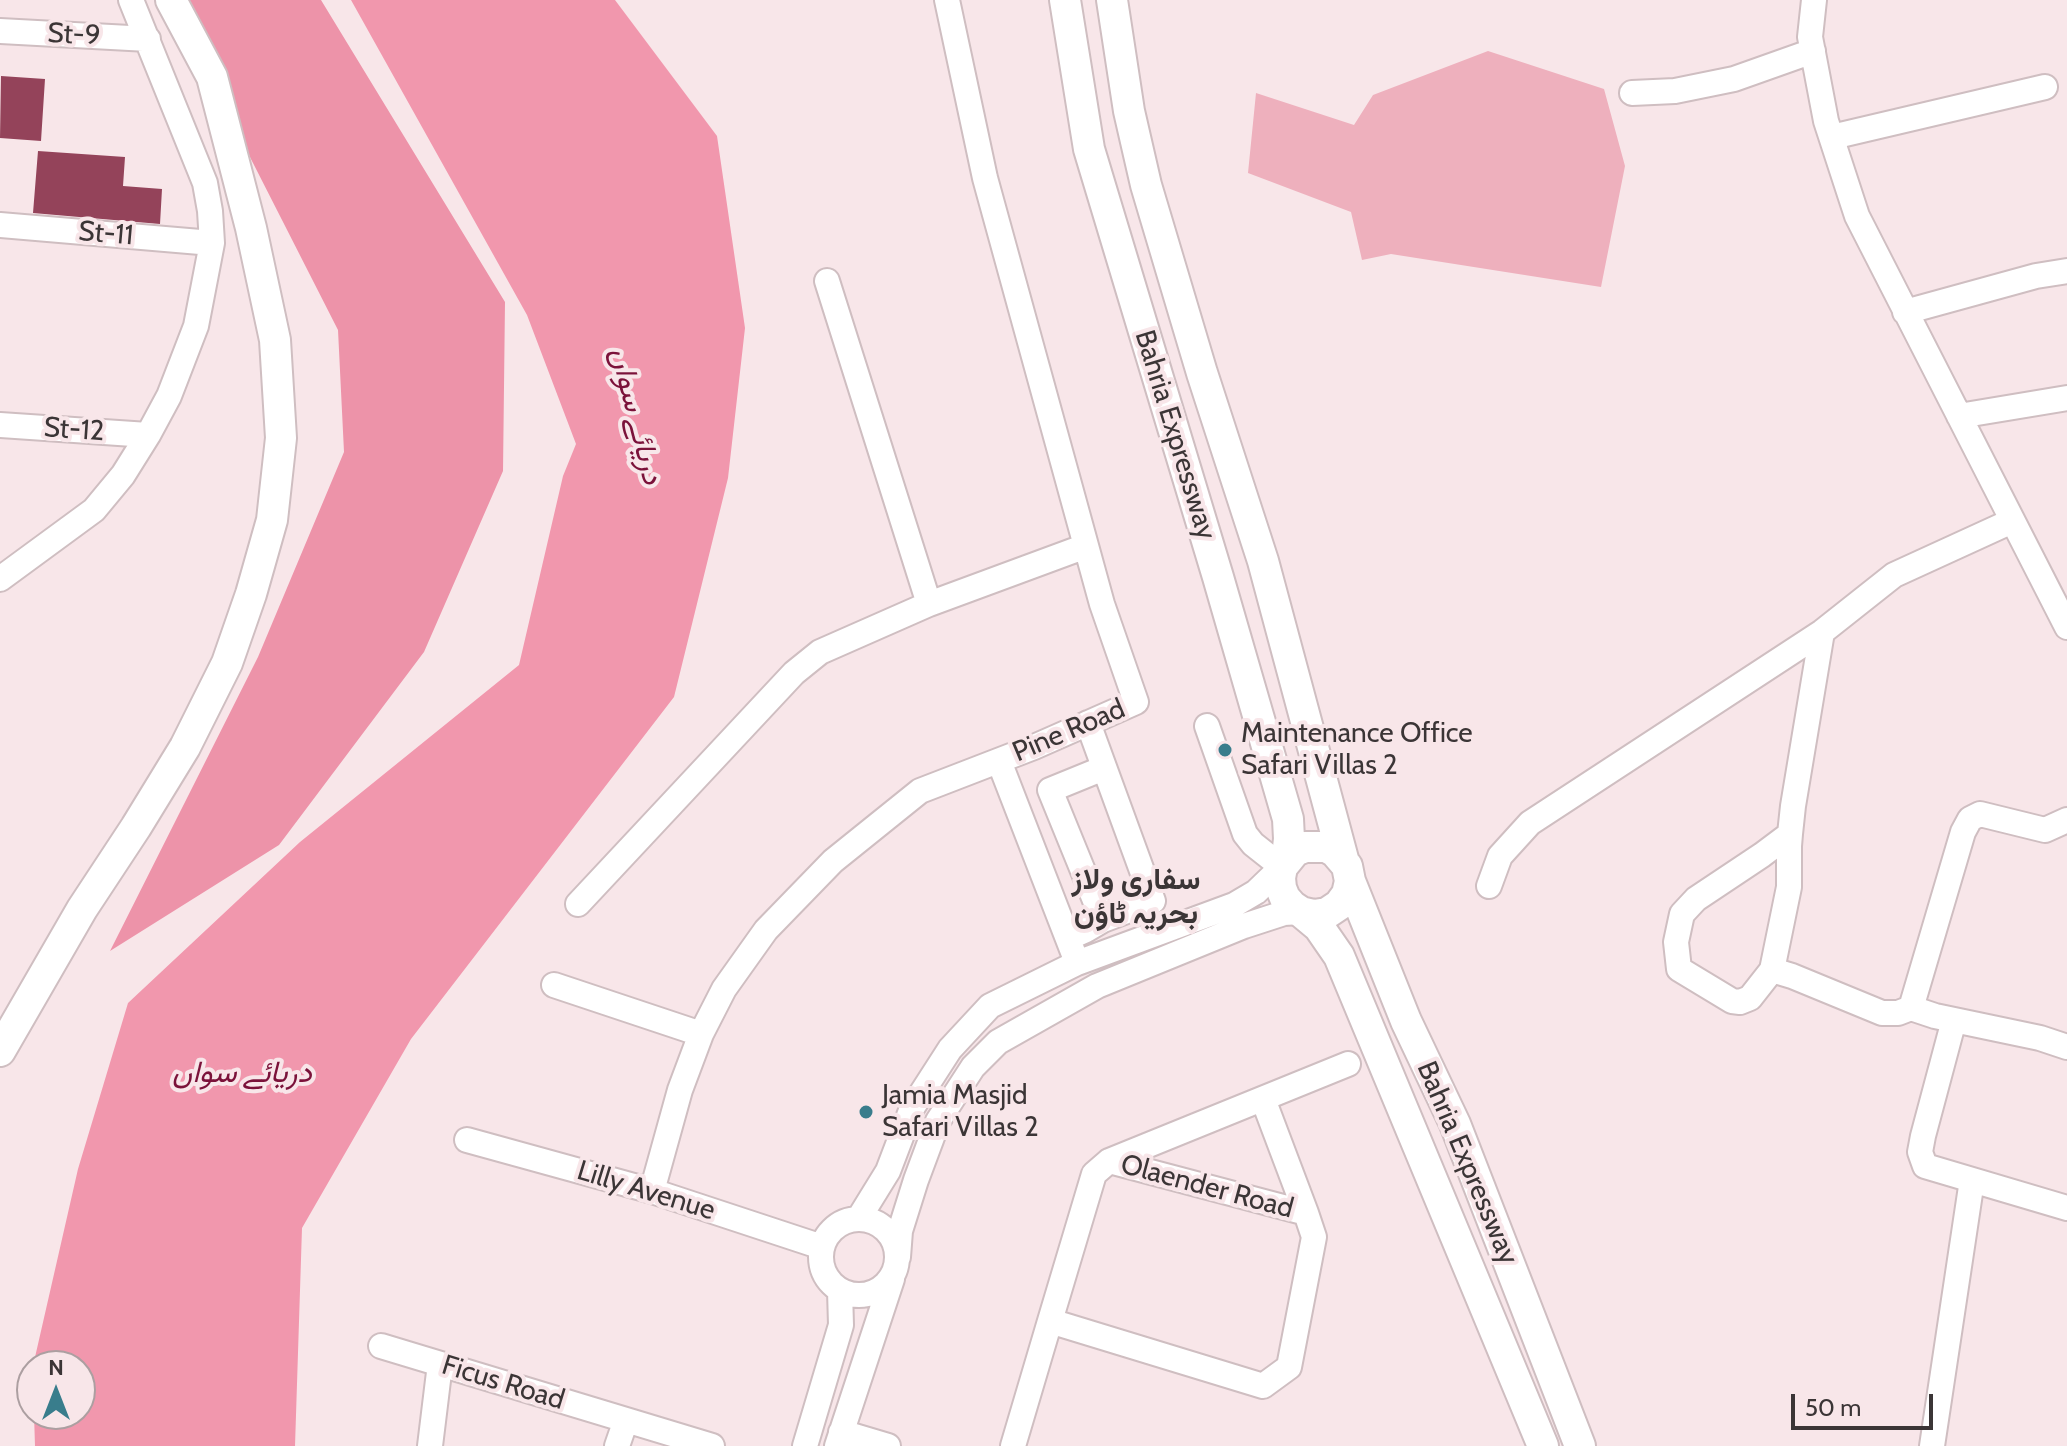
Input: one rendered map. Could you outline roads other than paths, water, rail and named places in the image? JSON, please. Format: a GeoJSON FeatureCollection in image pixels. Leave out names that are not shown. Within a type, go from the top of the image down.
{"type":"FeatureCollection","features":[{"type":"Feature","properties":{"kind":"main road"},"geometry":{"type":"LineString","coordinates":[[0,1051],[82,909],[185,747],[227,663],[272,520],[281,438],[275,340],[251,228],[212,77],[171,0]]}},
{"type":"Feature","properties":{"kind":"main road","name":"Bahria Expressway"},"geometry":{"type":"LineString","coordinates":[[1065,0],[1089,149],[1288,819],[1289,839],[1282,867]]}},
{"type":"Feature","properties":{"kind":"main road","name":"Bahria Expressway"},"geometry":{"type":"LineString","coordinates":[[1112,0],[1129,111],[1146,185],[1263,561],[1346,870],[1406,1021],[1455,1124],[1580,1446]]}},
{"type":"Feature","properties":{"kind":"main road"},"geometry":{"type":"LineString","coordinates":[[1315,845],[1326,847],[1335,852],[1346,870],[1347,894],[1339,905],[1327,913],[1314,915],[1301,912],[1285,898],[1280,878],[1282,867],[1295,851],[1315,845]]}},
{"type":"Feature","properties":{"kind":"main road","name":"Bahria Expressway"},"geometry":{"type":"LineString","coordinates":[[1301,912],[1319,927],[1339,956],[1543,1446]]}},
{"type":"Feature","properties":{"kind":"street"},"geometry":{"type":"LineString","coordinates":[[0,579],[94,510],[123,475],[169,396],[196,326],[212,243],[205,183],[131,0]]}},
{"type":"Feature","properties":{"kind":"street","name":"Pine Road"},"geometry":{"type":"LineString","coordinates":[[652,1191],[680,1090],[701,1034],[724,989],[766,930],[833,861],[920,791],[1136,702],[1102,604],[985,178],[947,0]]}},
{"type":"Feature","properties":{"kind":"street"},"geometry":{"type":"LineString","coordinates":[[1814,0],[1810,37],[1826,121],[1857,216],[2012,521],[2061,598],[2067,627]]}},
{"type":"Feature","properties":{"kind":"street","name":"St-9"},"geometry":{"type":"LineString","coordinates":[[0,31],[148,39]]}},
{"type":"Feature","properties":{"kind":"street"},"geometry":{"type":"LineString","coordinates":[[1632,93],[1675,91],[1734,79],[1813,51]]}},
{"type":"Feature","properties":{"kind":"street"},"geometry":{"type":"LineString","coordinates":[[1832,137],[2045,87]]}},
{"type":"Feature","properties":{"kind":"street","name":"St-11"},"geometry":{"type":"LineString","coordinates":[[0,225],[212,243]]}},
{"type":"Feature","properties":{"kind":"street"},"geometry":{"type":"LineString","coordinates":[[1905,312],[2036,276],[2067,271]]}},
{"type":"Feature","properties":{"kind":"street"},"geometry":{"type":"LineString","coordinates":[[827,281],[929,604]]}},
{"type":"Feature","properties":{"kind":"street"},"geometry":{"type":"LineString","coordinates":[[1959,416],[2067,398]]}},
{"type":"Feature","properties":{"kind":"street","name":"St-12"},"geometry":{"type":"LineString","coordinates":[[0,425],[148,435]]}},
{"type":"Feature","properties":{"kind":"street"},"geometry":{"type":"LineString","coordinates":[[1489,886],[1500,856],[1530,823],[1822,632],[1894,575],[2012,521]]}},
{"type":"Feature","properties":{"kind":"street"},"geometry":{"type":"LineString","coordinates":[[578,904],[794,673],[820,652],[929,604],[1086,546]]}},
{"type":"Feature","properties":{"kind":"street"},"geometry":{"type":"LineString","coordinates":[[1790,834],[1696,899],[1682,914],[1676,942],[1679,969],[1732,1001],[1750,998],[1772,970],[1789,887],[1793,806],[1822,632]]}},
{"type":"Feature","properties":{"kind":"street"},"geometry":{"type":"LineString","coordinates":[[1068,938],[1103,920],[1153,901],[1088,723]]}},
{"type":"Feature","properties":{"kind":"street"},"geometry":{"type":"LineString","coordinates":[[859,1218],[888,1171],[912,1108],[950,1049],[990,1006],[1077,963],[1234,905],[1256,892],[1282,867],[1245,834],[1207,726]]}},
{"type":"Feature","properties":{"kind":"street"},"geometry":{"type":"LineString","coordinates":[[999,761],[1077,963]]}},
{"type":"Feature","properties":{"kind":"street"},"geometry":{"type":"LineString","coordinates":[[1103,920],[1050,790],[1104,768]]}},
{"type":"Feature","properties":{"kind":"street"},"geometry":{"type":"LineString","coordinates":[[1021,818],[1056,805]]}},
{"type":"Feature","properties":{"kind":"street"},"geometry":{"type":"LineString","coordinates":[[1911,1008],[1963,832],[1970,819],[1980,814],[2045,830],[2067,820]]}},
{"type":"Feature","properties":{"kind":"street"},"geometry":{"type":"LineString","coordinates":[[1043,875],[1078,859]]}},
{"type":"Feature","properties":{"kind":"street"},"geometry":{"type":"LineString","coordinates":[[888,1446],[839,1439],[896,1267],[900,1231],[916,1180],[938,1121],[973,1067],[998,1042],[1097,986],[1244,926],[1272,916],[1301,912]]}},
{"type":"Feature","properties":{"kind":"street"},"geometry":{"type":"LineString","coordinates":[[1772,970],[1882,1013],[1898,1013],[1911,1008],[2067,1047]]}},
{"type":"Feature","properties":{"kind":"street"},"geometry":{"type":"LineString","coordinates":[[554,985],[701,1034]]}},
{"type":"Feature","properties":{"kind":"street"},"geometry":{"type":"LineString","coordinates":[[1954,1020],[1920,1152],[1925,1166],[2067,1208]]}},
{"type":"Feature","properties":{"kind":"street"},"geometry":{"type":"LineString","coordinates":[[1109,1161],[1348,1064]]}},
{"type":"Feature","properties":{"kind":"street"},"geometry":{"type":"LineString","coordinates":[[1263,1099],[1306,1213]]}},
{"type":"Feature","properties":{"kind":"street","name":"Lilly Avenue"},"geometry":{"type":"LineString","coordinates":[[467,1140],[652,1191],[822,1247]]}},
{"type":"Feature","properties":{"kind":"street","name":"Olaender Road"},"geometry":{"type":"LineString","coordinates":[[1109,1161],[1306,1213],[1314,1237],[1289,1367],[1263,1386],[1050,1321],[1094,1174],[1109,1161]]}},
{"type":"Feature","properties":{"kind":"street"},"geometry":{"type":"LineString","coordinates":[[1932,1446],[1972,1180]]}},
{"type":"Feature","properties":{"kind":"street"},"geometry":{"type":"LineString","coordinates":[[859,1218],[879,1223],[893,1238],[896,1267],[879,1291],[859,1296],[840,1291],[826,1276],[821,1257],[826,1238],[840,1223],[859,1218]]}},
{"type":"Feature","properties":{"kind":"street"},"geometry":{"type":"LineString","coordinates":[[805,1446],[841,1325],[840,1291]]}},
{"type":"Feature","properties":{"kind":"street"},"geometry":{"type":"LineString","coordinates":[[1013,1446],[1050,1321]]}},
{"type":"Feature","properties":{"kind":"street","name":"Ficus Road"},"geometry":{"type":"LineString","coordinates":[[381,1346],[712,1446]]}},
{"type":"Feature","properties":{"kind":"street"},"geometry":{"type":"LineString","coordinates":[[430,1446],[440,1364]]}},
{"type":"Feature","properties":{"kind":"street"},"geometry":{"type":"LineString","coordinates":[[617,1446],[626,1420]]}},
{"type":"Feature","properties":{"kind":"water","name":"دریائے سواں"},"geometry":{"type":"Polygon","coordinates":[[[351,0],[615,0],[717,136],[745,328],[728,478],[674,697],[411,1039],[302,1228],[295,1446],[35,1446],[34,1430],[96,1430],[96,1350],[37,1350],[78,1169],[128,1003],[300,842],[519,665],[563,476],[576,444],[527,315],[351,0]]]}},
{"type":"Feature","properties":{"kind":"place","name":"Maintenance Office Safari Villas 2"},"geometry":{"type":"Point","coordinates":[1225,750]}},
{"type":"Feature","properties":{"kind":"place","name":"Jamia Masjid Safari Villas 2"},"geometry":{"type":"Point","coordinates":[866,1112]}},
{"type":"Feature","properties":{"kind":"district","name":"سفاری ولاز بحریہ ٹاؤن"},"geometry":{"type":"Point","coordinates":[1136,897]}}]}
